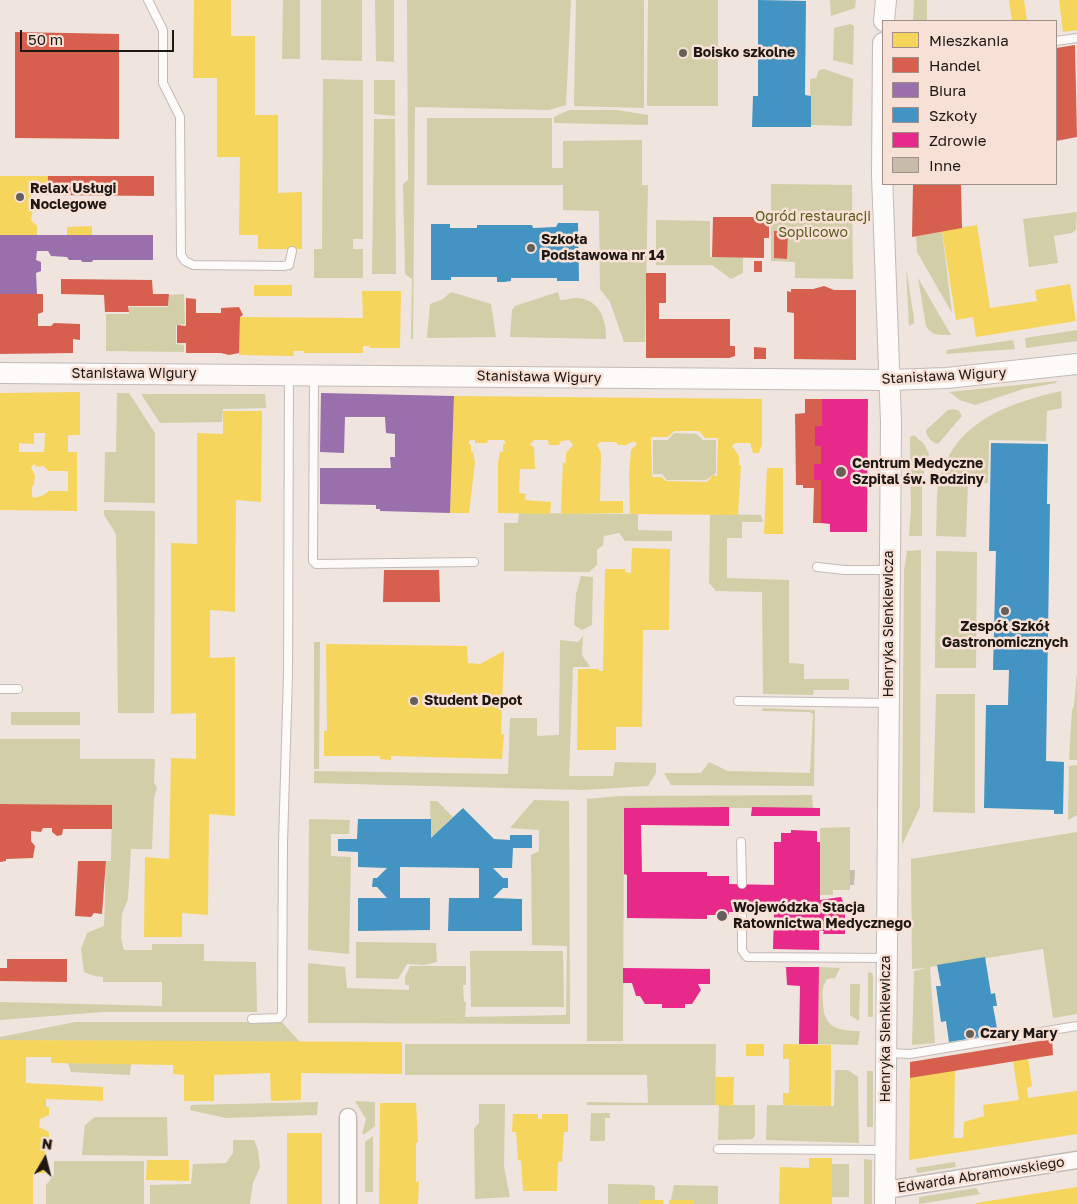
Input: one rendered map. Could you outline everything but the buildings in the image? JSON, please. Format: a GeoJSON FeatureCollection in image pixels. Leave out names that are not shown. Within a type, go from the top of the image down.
{"type":"FeatureCollection","features":[{"type":"Feature","properties":{"kind":"street"},"geometry":{"type":"LineString","coordinates":[[884,20],[886,0]]}},
{"type":"Feature","properties":{"kind":"street","name":"Henryka Sienkiewicza"},"geometry":{"type":"LineString","coordinates":[[882,185],[890,380],[886,1197]]}},
{"type":"Feature","properties":{"kind":"street","name":"Stanisława Wigury"},"geometry":{"type":"LineString","coordinates":[[0,373],[890,380],[955,377],[1077,364]]}},
{"type":"Feature","properties":{"kind":"street"},"geometry":{"type":"LineString","coordinates":[[348,1117],[348,1204]]}},
{"type":"Feature","properties":{"kind":"street","name":"Edwarda Abramowskiego"},"geometry":{"type":"LineString","coordinates":[[886,1197],[1077,1160]]}},
{"type":"Feature","properties":{"kind":"lane"},"geometry":{"type":"LineString","coordinates":[[148,0],[163,30],[164,83],[180,117],[181,255],[185,261],[194,265],[283,266],[289,265],[292,251]]}},
{"type":"Feature","properties":{"kind":"lane"},"geometry":{"type":"LineString","coordinates":[[1057,41],[1077,38]]}},
{"type":"Feature","properties":{"kind":"lane"},"geometry":{"type":"LineString","coordinates":[[252,1019],[279,1018],[282,1009],[283,834],[288,674],[289,374]]}},
{"type":"Feature","properties":{"kind":"lane"},"geometry":{"type":"LineString","coordinates":[[314,375],[313,561],[316,564],[474,562]]}},
{"type":"Feature","properties":{"kind":"lane"},"geometry":{"type":"LineString","coordinates":[[816,566],[845,570],[888,570]]}},
{"type":"Feature","properties":{"kind":"lane"},"geometry":{"type":"LineString","coordinates":[[0,689],[18,689]]}},
{"type":"Feature","properties":{"kind":"lane"},"geometry":{"type":"LineString","coordinates":[[738,700],[889,703]]}},
{"type":"Feature","properties":{"kind":"lane"},"geometry":{"type":"LineString","coordinates":[[742,842],[742,884]]}},
{"type":"Feature","properties":{"kind":"lane"},"geometry":{"type":"LineString","coordinates":[[742,912],[742,950],[747,957],[887,958]]}},
{"type":"Feature","properties":{"kind":"lane"},"geometry":{"type":"LineString","coordinates":[[886,1053],[910,1054],[1077,1026]]}},
{"type":"Feature","properties":{"kind":"lane"},"geometry":{"type":"LineString","coordinates":[[718,1149],[885,1150]]}},
{"type":"Feature","properties":{"kind":"green space"},"geometry":{"type":"Polygon","coordinates":[[[283,0],[300,0],[300,59],[282,59],[283,0]]]}},
{"type":"Feature","properties":{"kind":"green space"},"geometry":{"type":"Polygon","coordinates":[[[321,0],[362,0],[362,61],[321,60],[321,0]]]}},
{"type":"Feature","properties":{"kind":"green space"},"geometry":{"type":"Polygon","coordinates":[[[375,0],[394,0],[394,62],[376,61],[375,0]]]}},
{"type":"Feature","properties":{"kind":"green space"},"geometry":{"type":"Polygon","coordinates":[[[407,0],[571,0],[566,105],[549,110],[415,107],[413,339],[411,339],[412,279],[405,274],[403,184],[408,180],[407,0]]]}},
{"type":"Feature","properties":{"kind":"green space"},"geometry":{"type":"Polygon","coordinates":[[[576,0],[644,0],[644,108],[574,106],[576,0]]]}},
{"type":"Feature","properties":{"kind":"green space","name":"Boisko szkolne"},"geometry":{"type":"Polygon","coordinates":[[[648,0],[718,0],[718,106],[647,106],[648,0]]]}},
{"type":"Feature","properties":{"kind":"green space"},"geometry":{"type":"Polygon","coordinates":[[[830,0],[856,0],[855,8],[831,16],[830,0]]]}},
{"type":"Feature","properties":{"kind":"green space"},"geometry":{"type":"Polygon","coordinates":[[[914,0],[927,0],[927,20],[913,20],[914,0]]]}},
{"type":"Feature","properties":{"kind":"green space"},"geometry":{"type":"Polygon","coordinates":[[[850,24],[854,26],[853,65],[833,60],[834,28],[850,24]]]}},
{"type":"Feature","properties":{"kind":"green space"},"geometry":{"type":"Polygon","coordinates":[[[824,69],[853,79],[852,126],[811,125],[810,79],[816,78],[819,70],[824,69]]]}},
{"type":"Feature","properties":{"kind":"green space"},"geometry":{"type":"Polygon","coordinates":[[[323,79],[363,80],[363,239],[353,239],[353,249],[363,249],[363,278],[314,278],[314,249],[322,249],[323,79]]]}},
{"type":"Feature","properties":{"kind":"green space"},"geometry":{"type":"Polygon","coordinates":[[[374,80],[395,80],[395,116],[374,114],[374,80]]]}},
{"type":"Feature","properties":{"kind":"green space"},"geometry":{"type":"Polygon","coordinates":[[[569,110],[617,110],[648,115],[648,125],[554,123],[554,117],[569,110]]]}},
{"type":"Feature","properties":{"kind":"green space"},"geometry":{"type":"Polygon","coordinates":[[[427,118],[552,118],[552,168],[563,168],[563,141],[642,140],[642,185],[648,185],[645,342],[624,342],[610,302],[600,289],[599,211],[563,210],[563,185],[427,185],[427,118]]]}},
{"type":"Feature","properties":{"kind":"green space"},"geometry":{"type":"Polygon","coordinates":[[[374,119],[395,119],[396,274],[372,274],[374,119]]]}},
{"type":"Feature","properties":{"kind":"green space","name":"Ogród restauracji Soplicowo"},"geometry":{"type":"Polygon","coordinates":[[[771,184],[852,185],[853,279],[795,278],[795,262],[771,261],[771,184]]]}},
{"type":"Feature","properties":{"kind":"green space"},"geometry":{"type":"Polygon","coordinates":[[[1077,212],[1076,230],[1072,233],[1054,236],[1058,263],[1029,267],[1023,219],[1077,212]]]}},
{"type":"Feature","properties":{"kind":"green space"},"geometry":{"type":"Polygon","coordinates":[[[656,220],[710,221],[710,257],[743,257],[743,273],[731,279],[712,265],[656,265],[656,220]]]}},
{"type":"Feature","properties":{"kind":"green space"},"geometry":{"type":"Polygon","coordinates":[[[942,231],[952,313],[917,252],[916,236],[942,231]]]}},
{"type":"Feature","properties":{"kind":"green space"},"geometry":{"type":"Polygon","coordinates":[[[906,268],[914,318],[914,323],[909,326],[906,268]]]}},
{"type":"Feature","properties":{"kind":"green space"},"geometry":{"type":"Polygon","coordinates":[[[918,278],[951,335],[934,333],[926,326],[918,278]]]}},
{"type":"Feature","properties":{"kind":"green space"},"geometry":{"type":"Polygon","coordinates":[[[451,292],[491,304],[496,337],[427,338],[430,304],[443,299],[451,292]]]}},
{"type":"Feature","properties":{"kind":"green space"},"geometry":{"type":"Polygon","coordinates":[[[558,292],[560,300],[584,299],[596,306],[603,318],[606,339],[510,337],[512,310],[515,306],[558,292]]]}},
{"type":"Feature","properties":{"kind":"green space"},"geometry":{"type":"Polygon","coordinates":[[[184,294],[185,324],[176,325],[176,344],[184,345],[184,352],[106,351],[106,314],[129,314],[129,307],[168,307],[169,295],[184,294]]]}},
{"type":"Feature","properties":{"kind":"green space"},"geometry":{"type":"Polygon","coordinates":[[[1077,330],[1077,341],[1026,348],[1025,338],[1077,330]]]}},
{"type":"Feature","properties":{"kind":"green space"},"geometry":{"type":"Polygon","coordinates":[[[1013,340],[1015,349],[946,354],[947,350],[1013,340]]]}},
{"type":"Feature","properties":{"kind":"green space"},"geometry":{"type":"Polygon","coordinates":[[[1057,381],[1056,383],[1023,389],[975,405],[960,400],[949,392],[1057,381]]]}},
{"type":"Feature","properties":{"kind":"green space"},"geometry":{"type":"Polygon","coordinates":[[[1061,391],[1062,408],[1047,411],[1046,441],[989,440],[988,483],[968,484],[966,537],[936,536],[939,480],[954,448],[965,434],[993,414],[1026,400],[1061,391]]]}},
{"type":"Feature","properties":{"kind":"green space"},"geometry":{"type":"Polygon","coordinates":[[[117,393],[129,393],[155,433],[155,503],[104,502],[105,452],[116,452],[117,393]]]}},
{"type":"Feature","properties":{"kind":"green space"},"geometry":{"type":"Polygon","coordinates":[[[141,394],[265,394],[266,408],[223,409],[222,422],[160,423],[141,394]]]}},
{"type":"Feature","properties":{"kind":"green space"},"geometry":{"type":"Polygon","coordinates":[[[954,409],[959,411],[962,416],[938,444],[934,442],[928,437],[926,430],[948,410],[954,409]]]}},
{"type":"Feature","properties":{"kind":"green space"},"geometry":{"type":"Polygon","coordinates":[[[674,433],[697,434],[703,440],[716,440],[716,473],[706,480],[667,480],[662,474],[653,474],[653,440],[668,440],[674,433]]]}},
{"type":"Feature","properties":{"kind":"green space"},"geometry":{"type":"Polygon","coordinates":[[[914,435],[924,444],[929,454],[922,480],[922,536],[909,536],[911,509],[910,437],[914,435]]]}},
{"type":"Feature","properties":{"kind":"green space"},"geometry":{"type":"Polygon","coordinates":[[[104,510],[155,511],[154,713],[118,713],[116,534],[104,515],[104,510]]]}},
{"type":"Feature","properties":{"kind":"green space"},"geometry":{"type":"Polygon","coordinates":[[[519,513],[638,514],[638,530],[672,531],[672,541],[625,541],[619,533],[604,536],[603,545],[597,550],[597,565],[589,572],[504,571],[504,523],[518,523],[519,513]]]}},
{"type":"Feature","properties":{"kind":"green space"},"geometry":{"type":"Polygon","coordinates":[[[710,515],[761,515],[763,522],[742,522],[742,538],[727,538],[727,578],[789,580],[789,663],[804,664],[804,679],[849,679],[849,690],[814,690],[813,695],[763,694],[762,592],[716,591],[709,583],[710,515]]]}},
{"type":"Feature","properties":{"kind":"green space"},"geometry":{"type":"Polygon","coordinates":[[[921,550],[920,807],[902,845],[904,570],[907,551],[921,550]]]}},
{"type":"Feature","properties":{"kind":"green space"},"geometry":{"type":"Polygon","coordinates":[[[936,551],[977,552],[976,668],[935,668],[936,551]]]}},
{"type":"Feature","properties":{"kind":"green space"},"geometry":{"type":"Polygon","coordinates":[[[581,576],[593,577],[592,625],[582,630],[574,625],[576,594],[581,576]]]}},
{"type":"Feature","properties":{"kind":"green space"},"geometry":{"type":"Polygon","coordinates":[[[583,636],[582,655],[590,667],[573,667],[569,776],[613,776],[615,762],[656,763],[656,773],[648,786],[583,790],[314,783],[314,771],[508,774],[510,718],[537,718],[537,736],[559,735],[560,640],[578,642],[583,636]]]}},
{"type":"Feature","properties":{"kind":"green space"},"geometry":{"type":"Polygon","coordinates":[[[314,642],[320,642],[319,769],[314,769],[314,642]]]}},
{"type":"Feature","properties":{"kind":"green space"},"geometry":{"type":"Polygon","coordinates":[[[1077,672],[1077,760],[1069,760],[1072,710],[1077,672]]]}},
{"type":"Feature","properties":{"kind":"green space"},"geometry":{"type":"Polygon","coordinates":[[[936,694],[975,694],[975,813],[933,812],[936,694]]]}},
{"type":"Feature","properties":{"kind":"green space"},"geometry":{"type":"Polygon","coordinates":[[[763,708],[815,710],[814,786],[671,785],[664,773],[701,773],[709,762],[728,771],[810,773],[813,714],[809,712],[762,711],[763,708]]]}},
{"type":"Feature","properties":{"kind":"green space"},"geometry":{"type":"Polygon","coordinates":[[[11,712],[80,712],[80,725],[11,725],[11,712]]]}},
{"type":"Feature","properties":{"kind":"green space"},"geometry":{"type":"Polygon","coordinates":[[[0,739],[80,739],[80,759],[155,759],[154,783],[157,788],[154,798],[152,849],[131,849],[128,899],[122,914],[121,938],[124,950],[152,950],[152,944],[204,944],[204,961],[256,962],[257,1012],[103,1012],[0,1020],[0,1002],[162,1006],[162,982],[103,982],[103,977],[84,972],[81,949],[87,933],[104,926],[106,861],[111,861],[112,805],[0,804],[0,739]]]}},
{"type":"Feature","properties":{"kind":"green space"},"geometry":{"type":"Polygon","coordinates":[[[1077,765],[1077,815],[1068,820],[1069,766],[1077,765]]]}},
{"type":"Feature","properties":{"kind":"green space"},"geometry":{"type":"Polygon","coordinates":[[[812,795],[813,808],[624,808],[623,1041],[587,1041],[587,799],[619,796],[812,795]]]}},
{"type":"Feature","properties":{"kind":"green space"},"geometry":{"type":"Polygon","coordinates":[[[534,800],[569,801],[570,1024],[308,1023],[308,963],[345,967],[347,988],[409,990],[409,985],[405,985],[405,977],[410,966],[466,966],[466,985],[463,985],[464,1001],[466,1003],[465,1017],[566,1015],[567,946],[532,945],[531,855],[539,851],[539,830],[510,828],[534,800]]]}},
{"type":"Feature","properties":{"kind":"green space"},"geometry":{"type":"Polygon","coordinates":[[[430,801],[437,801],[453,817],[431,838],[430,801]]]}},
{"type":"Feature","properties":{"kind":"green space"},"geometry":{"type":"Polygon","coordinates":[[[309,819],[350,820],[349,834],[331,834],[331,856],[351,857],[349,954],[308,950],[309,819]]]}},
{"type":"Feature","properties":{"kind":"green space"},"geometry":{"type":"Polygon","coordinates":[[[850,827],[850,890],[833,890],[833,895],[820,895],[820,828],[850,827]]]}},
{"type":"Feature","properties":{"kind":"green space"},"geometry":{"type":"Polygon","coordinates":[[[1077,832],[1077,1014],[1053,1018],[1043,949],[930,967],[935,1043],[912,1045],[914,971],[927,968],[912,969],[911,859],[1077,832]]]}},
{"type":"Feature","properties":{"kind":"green space"},"geometry":{"type":"Polygon","coordinates":[[[356,942],[436,943],[437,962],[424,965],[407,964],[398,979],[356,978],[356,942]]]}},
{"type":"Feature","properties":{"kind":"green space"},"geometry":{"type":"Polygon","coordinates":[[[470,951],[563,951],[564,1007],[471,1007],[470,951]]]}},
{"type":"Feature","properties":{"kind":"green space"},"geometry":{"type":"Polygon","coordinates":[[[819,967],[840,968],[835,978],[827,979],[824,985],[824,1010],[826,1017],[833,1026],[845,1030],[860,1031],[858,1045],[818,1044],[819,967]]]}},
{"type":"Feature","properties":{"kind":"green space"},"geometry":{"type":"Polygon","coordinates":[[[868,972],[872,973],[873,976],[873,1017],[868,1017],[868,972]]]}},
{"type":"Feature","properties":{"kind":"green space"},"geometry":{"type":"Polygon","coordinates":[[[850,984],[860,984],[859,1021],[850,1015],[850,984]]]}},
{"type":"Feature","properties":{"kind":"green space"},"geometry":{"type":"Polygon","coordinates":[[[75,1022],[282,1022],[300,1042],[0,1040],[0,1037],[75,1022]]]}},
{"type":"Feature","properties":{"kind":"green space"},"geometry":{"type":"Polygon","coordinates":[[[405,1044],[716,1044],[715,1105],[587,1105],[587,1102],[648,1103],[647,1075],[405,1075],[405,1044]]]}},
{"type":"Feature","properties":{"kind":"green space"},"geometry":{"type":"Polygon","coordinates":[[[68,1063],[131,1064],[130,1075],[71,1072],[68,1063]]]}},
{"type":"Feature","properties":{"kind":"green space"},"geometry":{"type":"Polygon","coordinates":[[[835,1070],[848,1070],[858,1077],[859,1143],[766,1140],[767,1105],[834,1106],[835,1070]]]}},
{"type":"Feature","properties":{"kind":"green space"},"geometry":{"type":"Polygon","coordinates":[[[867,1071],[873,1071],[873,1127],[867,1127],[867,1071]]]}},
{"type":"Feature","properties":{"kind":"green space"},"geometry":{"type":"Polygon","coordinates":[[[355,1101],[375,1102],[375,1126],[365,1134],[362,1134],[366,1119],[355,1101]]]}},
{"type":"Feature","properties":{"kind":"green space"},"geometry":{"type":"Polygon","coordinates":[[[318,1102],[317,1115],[226,1118],[190,1110],[191,1105],[318,1102]]]}},
{"type":"Feature","properties":{"kind":"green space"},"geometry":{"type":"Polygon","coordinates":[[[479,1104],[505,1104],[504,1167],[510,1197],[475,1199],[474,1128],[479,1123],[479,1104]]]}},
{"type":"Feature","properties":{"kind":"green space"},"geometry":{"type":"Polygon","coordinates":[[[719,1105],[755,1105],[755,1136],[752,1139],[718,1140],[719,1105]]]}},
{"type":"Feature","properties":{"kind":"green space"},"geometry":{"type":"Polygon","coordinates":[[[591,1113],[610,1113],[610,1118],[605,1118],[605,1141],[590,1141],[591,1113]]]}},
{"type":"Feature","properties":{"kind":"green space"},"geometry":{"type":"Polygon","coordinates":[[[95,1117],[167,1117],[168,1156],[82,1155],[85,1125],[95,1117]]]}},
{"type":"Feature","properties":{"kind":"green space"},"geometry":{"type":"Polygon","coordinates":[[[373,1136],[373,1192],[365,1192],[365,1142],[373,1136]]]}},
{"type":"Feature","properties":{"kind":"green space"},"geometry":{"type":"Polygon","coordinates":[[[233,1140],[254,1140],[258,1150],[260,1167],[253,1183],[250,1204],[150,1204],[150,1185],[191,1184],[193,1164],[226,1163],[233,1153],[233,1140]]]}},
{"type":"Feature","properties":{"kind":"green space"},"geometry":{"type":"Polygon","coordinates":[[[864,1159],[872,1160],[872,1204],[864,1204],[864,1159]]]}},
{"type":"Feature","properties":{"kind":"green space"},"geometry":{"type":"Polygon","coordinates":[[[54,1161],[144,1161],[144,1204],[46,1204],[46,1185],[54,1175],[54,1161]]]}},
{"type":"Feature","properties":{"kind":"green space"},"geometry":{"type":"Polygon","coordinates":[[[955,1162],[956,1167],[917,1173],[916,1168],[955,1162]]]}},
{"type":"Feature","properties":{"kind":"green space"},"geometry":{"type":"Polygon","coordinates":[[[832,1164],[849,1164],[849,1197],[832,1197],[832,1164]]]}},
{"type":"Feature","properties":{"kind":"green space"},"geometry":{"type":"Polygon","coordinates":[[[608,1184],[652,1185],[655,1187],[655,1200],[639,1200],[639,1204],[608,1204],[608,1184]]]}},
{"type":"Feature","properties":{"kind":"green space"},"geometry":{"type":"Polygon","coordinates":[[[674,1185],[718,1186],[718,1204],[694,1204],[694,1200],[671,1200],[674,1185]]]}},
{"type":"Feature","properties":{"kind":"green space"},"geometry":{"type":"Polygon","coordinates":[[[976,1188],[980,1194],[919,1204],[919,1197],[976,1188]]]}},
{"type":"Feature","properties":{"kind":"place","name":"Boisko szkolne"},"geometry":{"type":"Point","coordinates":[683,53]}},
{"type":"Feature","properties":{"kind":"place","name":"Relax Usługi Noclegowe"},"geometry":{"type":"Point","coordinates":[20,197]}},
{"type":"Feature","properties":{"kind":"place","name":"Szkoła Podstawowa nr 14"},"geometry":{"type":"Point","coordinates":[531,248]}},
{"type":"Feature","properties":{"kind":"place","name":"Centrum Medyczne Szpital św. Rodziny"},"geometry":{"type":"Point","coordinates":[841,472]}},
{"type":"Feature","properties":{"kind":"place","name":"Zespół Szkół Gastronomicznych"},"geometry":{"type":"Point","coordinates":[1005,611]}},
{"type":"Feature","properties":{"kind":"place","name":"Student Depot"},"geometry":{"type":"Point","coordinates":[414,701]}},
{"type":"Feature","properties":{"kind":"place","name":"Wojewódzka Stacja Ratownictwa Medycznego"},"geometry":{"type":"Point","coordinates":[722,916]}},
{"type":"Feature","properties":{"kind":"place","name":"Czary Mary"},"geometry":{"type":"Point","coordinates":[970,1034]}}]}
